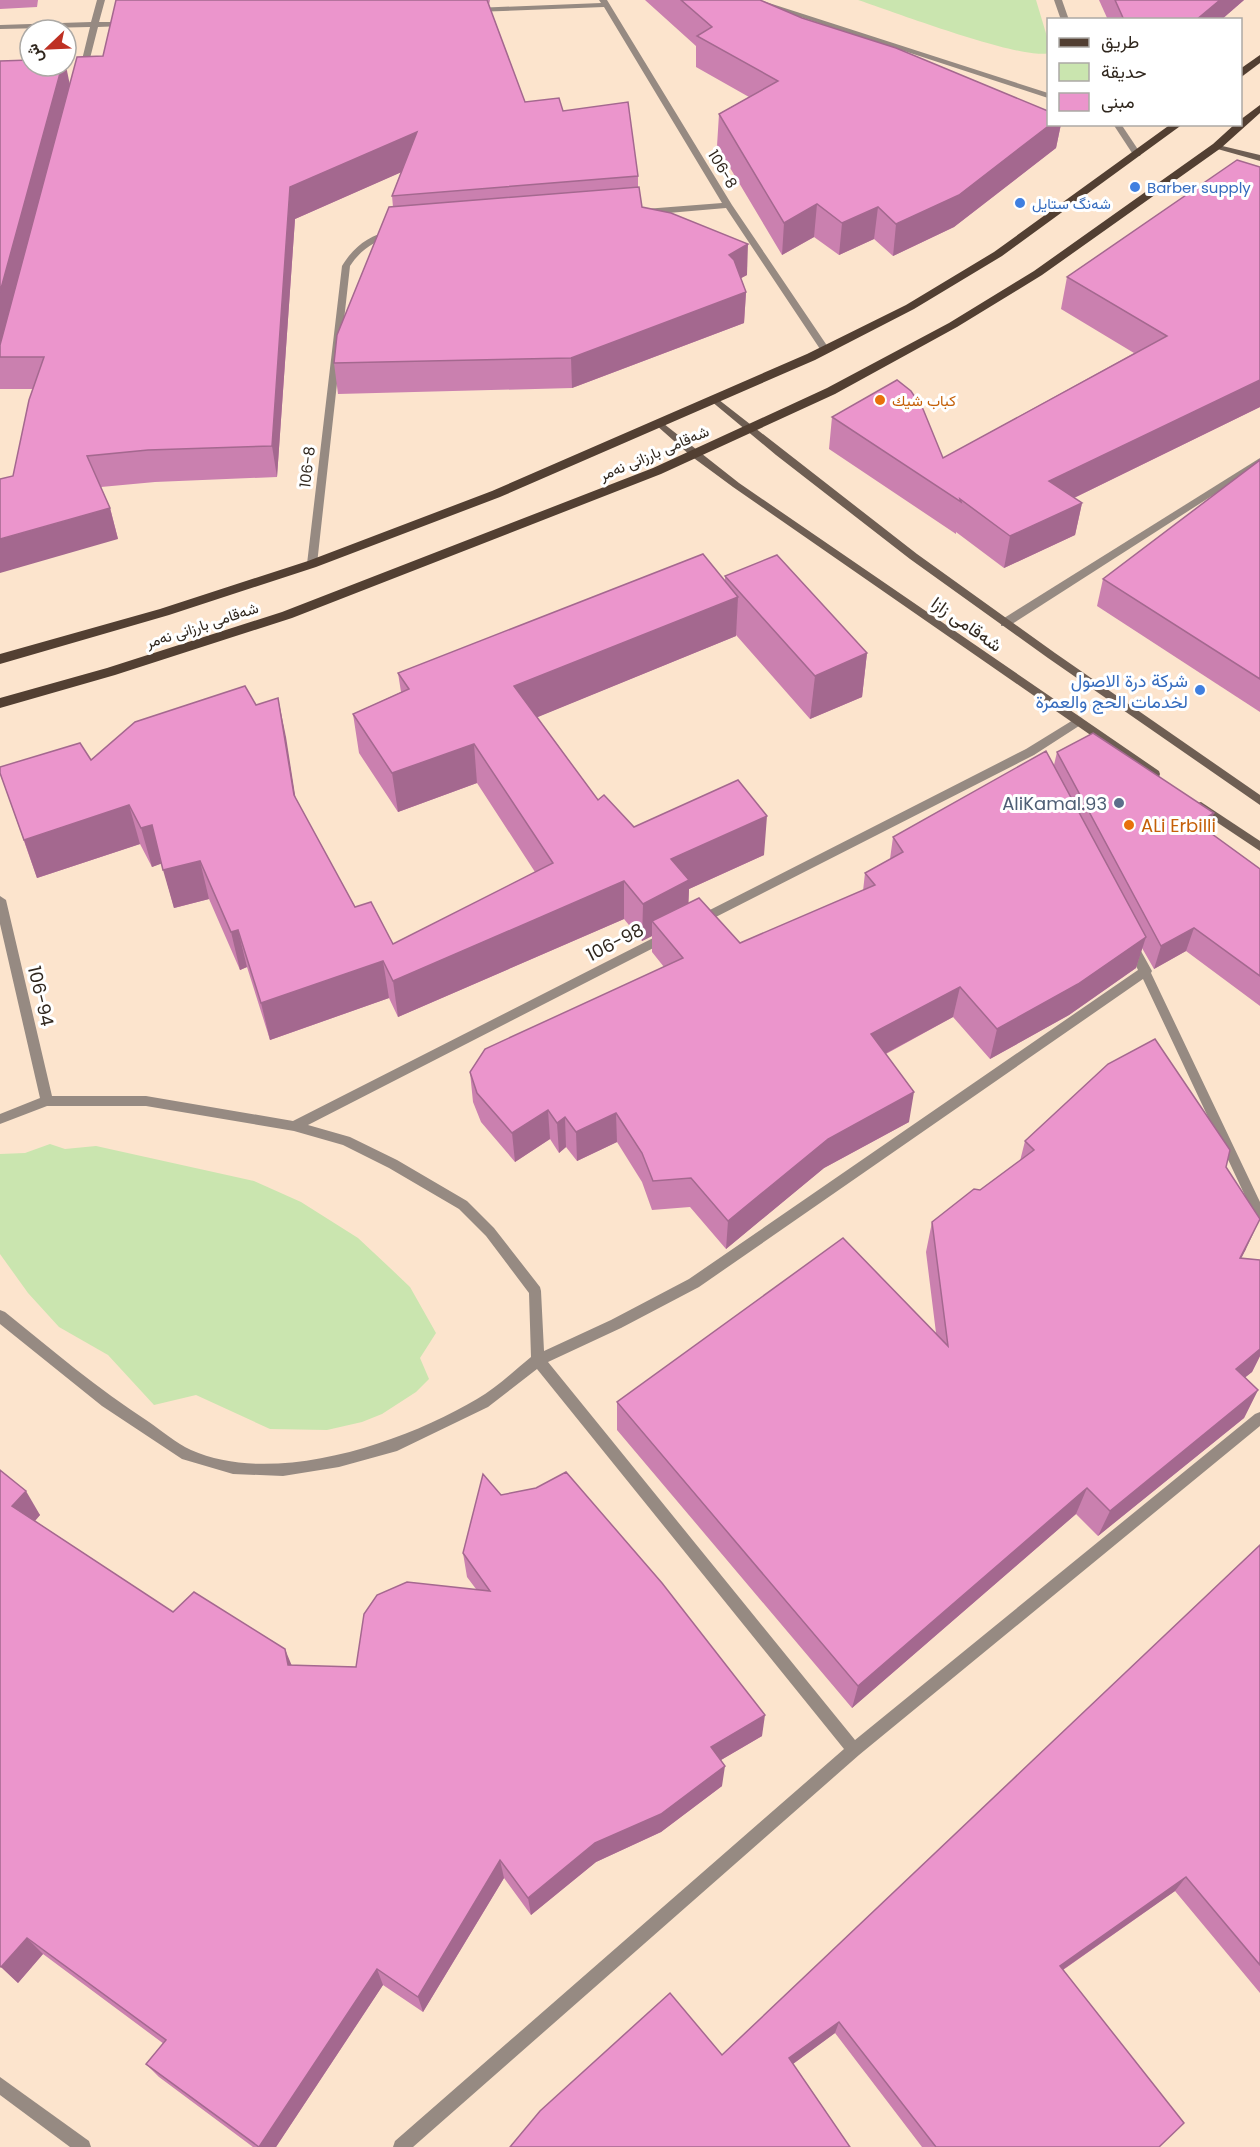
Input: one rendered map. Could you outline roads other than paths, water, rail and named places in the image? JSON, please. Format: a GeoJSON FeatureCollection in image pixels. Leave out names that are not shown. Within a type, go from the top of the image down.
{"type":"FeatureCollection","features":[{"type":"Feature","properties":{"kind":"main road"},"geometry":{"type":"LineString","coordinates":[[1242,73],[1260,58]]}},
{"type":"Feature","properties":{"kind":"main road","name":"شەقامی بارزانی نەمر"},"geometry":{"type":"LineString","coordinates":[[1242,124],[1260,108]]}},
{"type":"Feature","properties":{"kind":"main road","name":"شەقامی بارزانی نەمر"},"geometry":{"type":"LineString","coordinates":[[0,659],[164,612],[312,564],[496,494],[825,350],[910,307],[998,254],[1175,126]]}},
{"type":"Feature","properties":{"kind":"main road","name":"شەقامی بارزانی نەمر"},"geometry":{"type":"LineString","coordinates":[[0,703],[110,672],[287,615],[468,546],[694,454],[855,379],[953,325],[1038,273],[1217,146],[1240,126]]}},
{"type":"Feature","properties":{"kind":"street"},"geometry":{"type":"LineString","coordinates":[[80,83],[101,0]]}},
{"type":"Feature","properties":{"kind":"street"},"geometry":{"type":"LineString","coordinates":[[752,0],[1047,96]]}},
{"type":"Feature","properties":{"kind":"street"},"geometry":{"type":"LineString","coordinates":[[1058,0],[1064,18]]}},
{"type":"Feature","properties":{"kind":"street"},"geometry":{"type":"LineString","coordinates":[[463,10],[604,2]]}},
{"type":"Feature","properties":{"kind":"street","name":"106-8"},"geometry":{"type":"LineString","coordinates":[[604,2],[728,205],[825,350]]}},
{"type":"Feature","properties":{"kind":"street"},"geometry":{"type":"LineString","coordinates":[[0,27],[131,24]]}},
{"type":"Feature","properties":{"kind":"street"},"geometry":{"type":"LineString","coordinates":[[1118,126],[1137,154]]}},
{"type":"Feature","properties":{"kind":"street"},"geometry":{"type":"LineString","coordinates":[[1217,146],[1260,158]]}},
{"type":"Feature","properties":{"kind":"street"},"geometry":{"type":"LineString","coordinates":[[635,213],[728,205]]}},
{"type":"Feature","properties":{"kind":"street","name":"106-8"},"geometry":{"type":"LineString","coordinates":[[312,564],[346,266],[354,250],[372,239],[402,232]]}},
{"type":"Feature","properties":{"kind":"street","name":"شەقامی زازا"},"geometry":{"type":"LineString","coordinates":[[714,399],[805,474],[1005,622],[1260,801]]}},
{"type":"Feature","properties":{"kind":"street","name":"شەقامی زازا"},"geometry":{"type":"LineString","coordinates":[[659,423],[694,454],[1164,780]]}},
{"type":"Feature","properties":{"kind":"street"},"geometry":{"type":"LineString","coordinates":[[1005,622],[1260,461]]}},
{"type":"Feature","properties":{"kind":"street","name":"106-98"},"geometry":{"type":"LineString","coordinates":[[294,1126],[684,928],[1033,757],[1078,721]]}},
{"type":"Feature","properties":{"kind":"street"},"geometry":{"type":"LineString","coordinates":[[1193,800],[1260,847]]}},
{"type":"Feature","properties":{"kind":"street","name":"106-94"},"geometry":{"type":"LineString","coordinates":[[0,900],[47,1101]]}},
{"type":"Feature","properties":{"kind":"street"},"geometry":{"type":"LineString","coordinates":[[1124,929],[1146,971],[1260,1215]]}},
{"type":"Feature","properties":{"kind":"street"},"geometry":{"type":"LineString","coordinates":[[0,1316],[107,1402],[187,1455],[232,1468],[283,1470],[339,1461],[397,1444],[483,1403],[538,1360],[616,1324],[694,1283],[1146,971]]}},
{"type":"Feature","properties":{"kind":"street"},"geometry":{"type":"LineString","coordinates":[[0,1119],[47,1101],[146,1101],[294,1126],[346,1141],[393,1164],[463,1205],[514,1261],[535,1291],[538,1360],[854,1750]]}},
{"type":"Feature","properties":{"kind":"street"},"geometry":{"type":"LineString","coordinates":[[401,2147],[854,1750],[1260,1418]]}},
{"type":"Feature","properties":{"kind":"street"},"geometry":{"type":"LineString","coordinates":[[0,2085],[84,2147]]}},
{"type":"Feature","properties":{"kind":"place","name":"Barber supply"},"geometry":{"type":"Point","coordinates":[1135,187]}},
{"type":"Feature","properties":{"kind":"place","name":"شەنگ ستایل"},"geometry":{"type":"Point","coordinates":[1020,203]}},
{"type":"Feature","properties":{"kind":"place","name":"كباب شيك"},"geometry":{"type":"Point","coordinates":[880,400]}},
{"type":"Feature","properties":{"kind":"place","name":"شركة درة الاصول لخدمات الحج والعمرة"},"geometry":{"type":"Point","coordinates":[1200,690]}},
{"type":"Feature","properties":{"kind":"place","name":"AliKamal.93"},"geometry":{"type":"Point","coordinates":[1119,803]}},
{"type":"Feature","properties":{"kind":"place","name":"ALi Erbilli"},"geometry":{"type":"Point","coordinates":[1129,825]}}]}
